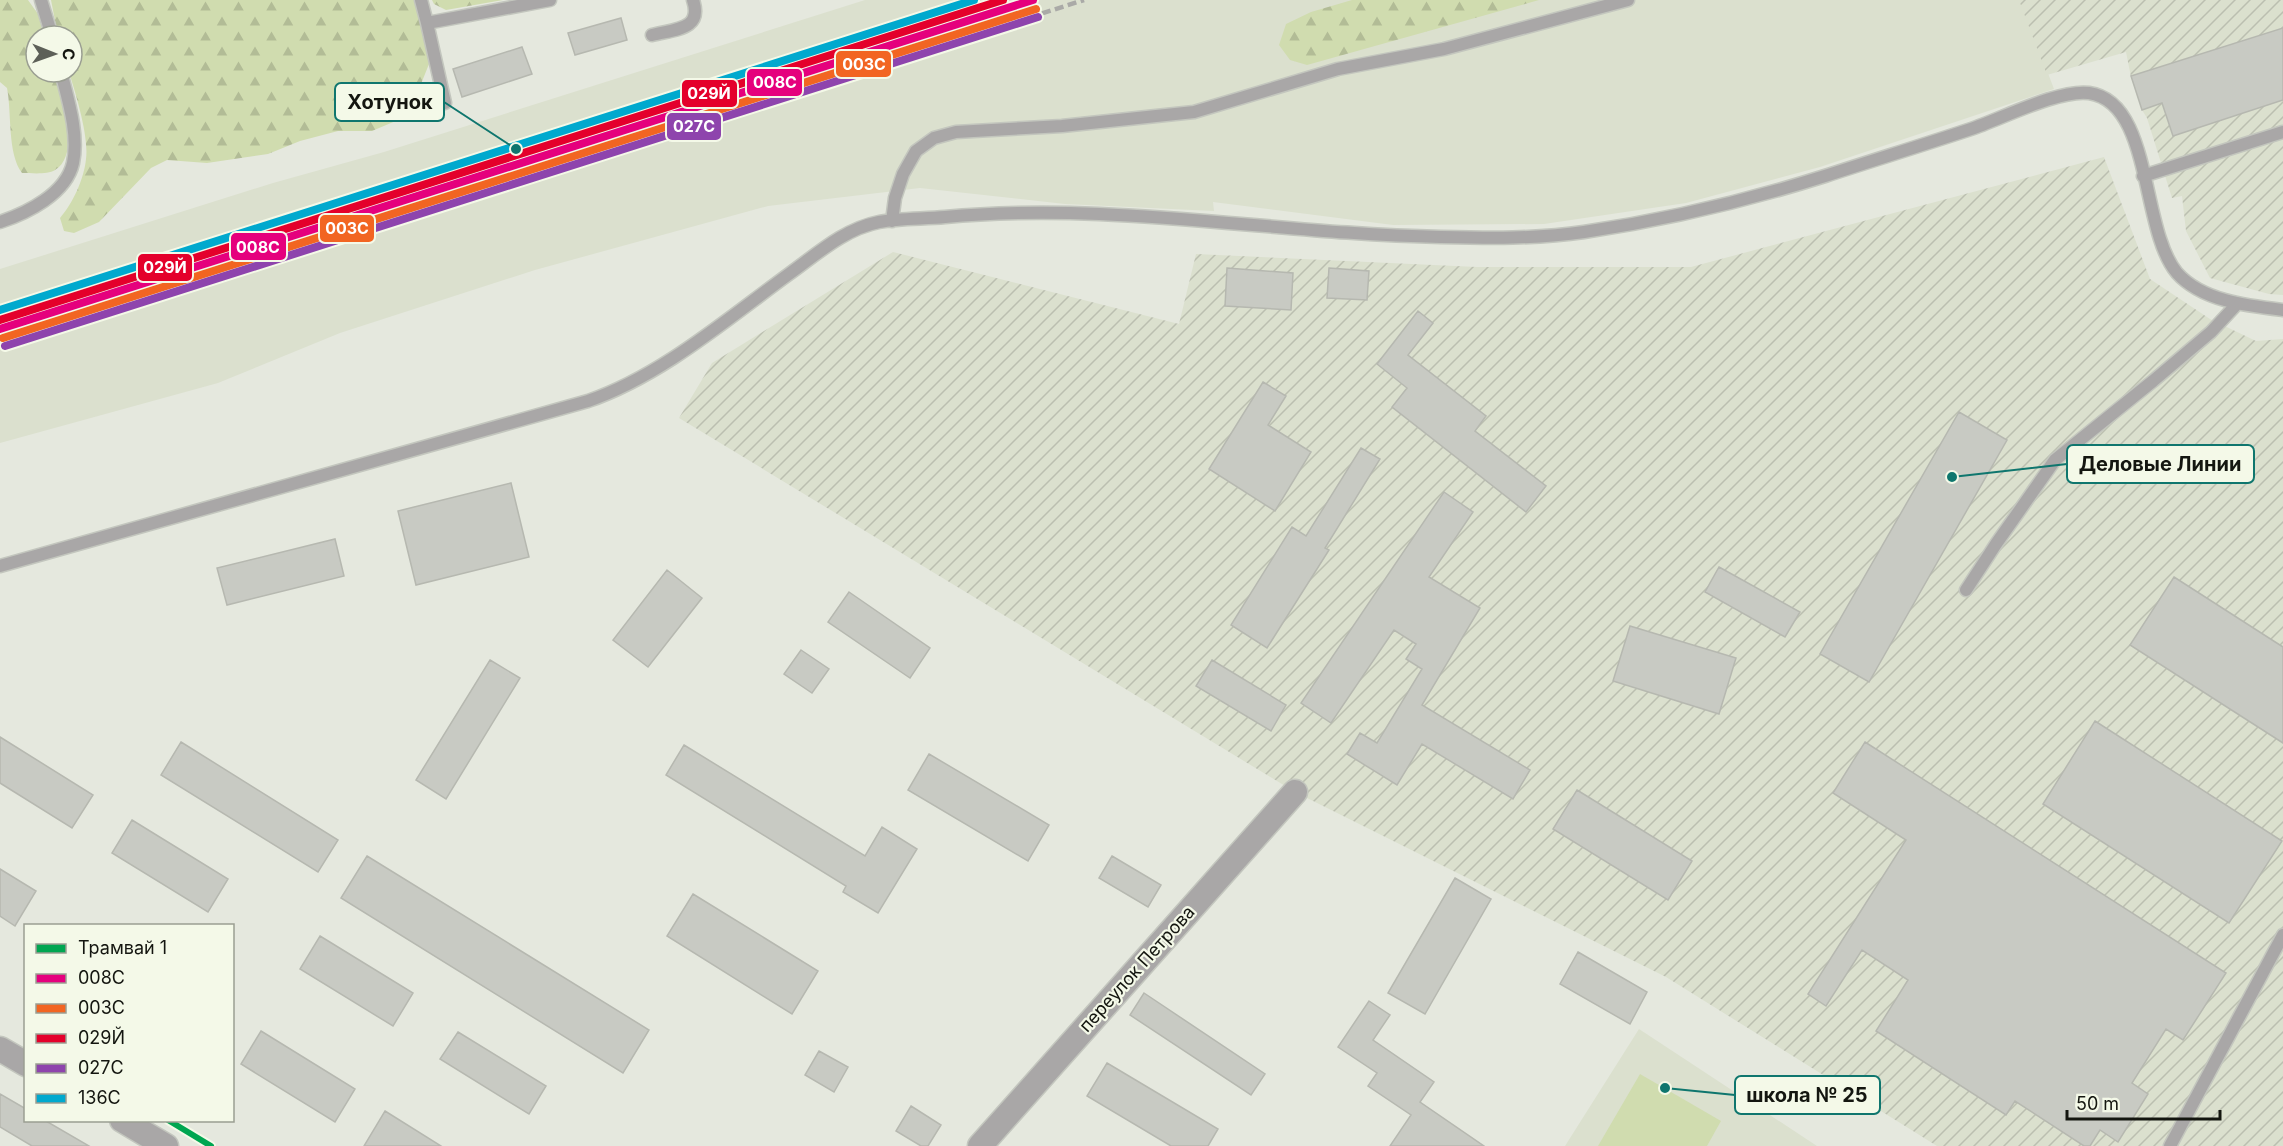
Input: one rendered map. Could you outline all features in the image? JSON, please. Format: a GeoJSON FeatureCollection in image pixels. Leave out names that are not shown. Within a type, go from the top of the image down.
{"type":"FeatureCollection","features":[{"type":"Feature","properties":{"kind":"street","name":"переулок Петрова"},"geometry":{"type":"LineString","coordinates":[[980,1146],[1295,792]]}},
{"type":"Feature","properties":{"kind":"street"},"geometry":{"type":"LineString","coordinates":[[0,1049],[24,1063]]}},
{"type":"Feature","properties":{"kind":"street"},"geometry":{"type":"LineString","coordinates":[[125,1122],[166,1146]]}},
{"type":"Feature","properties":{"kind":"lane"},"geometry":{"type":"LineString","coordinates":[[41,0],[48,24]]}},
{"type":"Feature","properties":{"kind":"lane"},"geometry":{"type":"LineString","coordinates":[[421,0],[445,103]]}},
{"type":"Feature","properties":{"kind":"lane"},"geometry":{"type":"LineString","coordinates":[[427,23],[550,0]]}},
{"type":"Feature","properties":{"kind":"lane"},"geometry":{"type":"LineString","coordinates":[[652,35],[690,25],[696,18],[693,0]]}},
{"type":"Feature","properties":{"kind":"lane"},"geometry":{"type":"LineString","coordinates":[[892,221],[895,198],[903,174],[916,152],[934,138],[956,132],[1062,126],[1194,112],[1338,69],[1444,49],[1628,0]]}},
{"type":"Feature","properties":{"kind":"lane"},"geometry":{"type":"LineString","coordinates":[[0,222],[41,203],[65,181],[73,163],[74,138],[64,84]]}},
{"type":"Feature","properties":{"kind":"lane"},"geometry":{"type":"LineString","coordinates":[[0,566],[618,391],[654,370],[849,231],[880,222],[995,212],[1065,211],[1395,236],[1520,237],[1578,233],[1728,205],[1954,134],[2046,101],[2073,93],[2090,93],[2106,99],[2120,110],[2139,151],[2158,234],[2166,255],[2178,274],[2200,290],[2237,304],[2283,310]]}},
{"type":"Feature","properties":{"kind":"lane"},"geometry":{"type":"LineString","coordinates":[[2143,176],[2283,132]]}},
{"type":"Feature","properties":{"kind":"lane"},"geometry":{"type":"LineString","coordinates":[[1966,590],[2055,460],[2211,332],[2237,304]]}},
{"type":"Feature","properties":{"kind":"lane"},"geometry":{"type":"LineString","coordinates":[[2170,1146],[2283,935]]}},
{"type":"Feature","properties":{"kind":"shaded area"},"geometry":{"type":"Polygon","coordinates":[[[865,0],[2020,0],[2054,89],[1820,167],[1686,203],[1544,224],[1393,225],[1213,202],[1214,211],[1065,204],[920,188],[768,206],[535,270],[340,333],[218,383],[0,443],[0,269],[273,183],[384,152],[865,0]]]}},
{"type":"Feature","properties":{"kind":"shaded area"},"geometry":{"type":"Polygon","coordinates":[[[2019,0],[2283,0],[2283,295],[2269,294],[2210,278],[2186,231],[2182,196],[2172,198],[2147,118],[2131,77],[2126,52],[2047,75],[2019,0]]]}},
{"type":"Feature","properties":{"kind":"shaded area"},"geometry":{"type":"Polygon","coordinates":[[[2104,157],[2150,279],[2210,319],[2256,341],[2283,339],[2283,1146],[1937,1146],[1666,977],[1295,792],[679,418],[712,363],[893,252],[1179,324],[1196,254],[1477,267],[1691,267],[2104,157]]]}},
{"type":"Feature","properties":{"kind":"shaded area"},"geometry":{"type":"Polygon","coordinates":[[[1639,1029],[1817,1146],[1565,1146],[1639,1029]]]}},
{"type":"Feature","properties":{"kind":"green space"},"geometry":{"type":"Polygon","coordinates":[[[0,0],[28,0],[38,14],[41,24],[24,24],[24,84],[59,84],[68,124],[67,152],[63,162],[52,172],[22,173],[17,165],[12,144],[7,88],[0,82],[0,0]]]}},
{"type":"Feature","properties":{"kind":"green space"},"geometry":{"type":"Polygon","coordinates":[[[51,0],[414,0],[426,42],[429,64],[413,104],[398,120],[372,131],[338,131],[300,141],[268,154],[207,163],[167,160],[151,168],[99,222],[74,233],[64,231],[60,218],[80,183],[86,159],[86,139],[72,84],[84,84],[84,24],[56,24],[51,0]]]}},
{"type":"Feature","properties":{"kind":"green space"},"geometry":{"type":"Polygon","coordinates":[[[432,0],[503,0],[446,10],[434,4],[432,0]]]}},
{"type":"Feature","properties":{"kind":"green space"},"geometry":{"type":"Polygon","coordinates":[[[1352,0],[1539,0],[1307,65],[1290,60],[1279,45],[1286,24],[1311,12],[1352,0]]]}},
{"type":"Feature","properties":{"kind":"green space"},"geometry":{"type":"Polygon","coordinates":[[[1640,1074],[1721,1121],[1707,1146],[1598,1146],[1640,1074]]]}},
{"type":"Feature","properties":{"kind":"building"},"geometry":{"type":"Polygon","coordinates":[[[621,18],[627,40],[575,55],[568,33],[621,18]]]}},
{"type":"Feature","properties":{"kind":"building"},"geometry":{"type":"Polygon","coordinates":[[[2283,28],[2283,100],[2173,136],[2162,103],[2142,110],[2131,76],[2283,28]]]}},
{"type":"Feature","properties":{"kind":"building"},"geometry":{"type":"Polygon","coordinates":[[[522,47],[532,74],[462,97],[453,69],[522,47]]]}},
{"type":"Feature","properties":{"kind":"building"},"geometry":{"type":"Polygon","coordinates":[[[1227,268],[1293,273],[1291,310],[1225,306],[1227,268]]]}},
{"type":"Feature","properties":{"kind":"building"},"geometry":{"type":"Polygon","coordinates":[[[1329,268],[1369,271],[1367,300],[1327,298],[1329,268]]]}},
{"type":"Feature","properties":{"kind":"building"},"geometry":{"type":"Polygon","coordinates":[[[1418,311],[1433,323],[1408,355],[1486,416],[1475,431],[1546,486],[1526,512],[1392,407],[1407,388],[1377,364],[1418,311]]]}},
{"type":"Feature","properties":{"kind":"building"},"geometry":{"type":"Polygon","coordinates":[[[1263,382],[1286,396],[1268,425],[1311,452],[1275,511],[1209,469],[1263,382]]]}},
{"type":"Feature","properties":{"kind":"building"},"geometry":{"type":"Polygon","coordinates":[[[1959,412],[2007,440],[1869,682],[1820,654],[1959,412]]]}},
{"type":"Feature","properties":{"kind":"building"},"geometry":{"type":"Polygon","coordinates":[[[1361,448],[1380,459],[1325,548],[1329,550],[1267,648],[1231,625],[1292,527],[1306,536],[1361,448]]]}},
{"type":"Feature","properties":{"kind":"building"},"geometry":{"type":"Polygon","coordinates":[[[511,483],[529,557],[416,585],[398,511],[511,483]]]}},
{"type":"Feature","properties":{"kind":"building"},"geometry":{"type":"Polygon","coordinates":[[[1444,492],[1473,512],[1429,577],[1480,608],[1422,705],[1530,770],[1513,799],[1422,744],[1397,785],[1347,754],[1360,733],[1377,743],[1422,669],[1406,659],[1416,644],[1394,630],[1331,723],[1301,703],[1444,492]]]}},
{"type":"Feature","properties":{"kind":"building"},"geometry":{"type":"Polygon","coordinates":[[[335,539],[344,576],[227,605],[217,568],[335,539]]]}},
{"type":"Feature","properties":{"kind":"building"},"geometry":{"type":"Polygon","coordinates":[[[1719,567],[1800,612],[1785,637],[1705,592],[1719,567]]]}},
{"type":"Feature","properties":{"kind":"building"},"geometry":{"type":"Polygon","coordinates":[[[667,570],[702,598],[648,667],[613,640],[667,570]]]}},
{"type":"Feature","properties":{"kind":"building"},"geometry":{"type":"Polygon","coordinates":[[[2174,577],[2283,647],[2283,743],[2130,645],[2174,577]]]}},
{"type":"Feature","properties":{"kind":"building"},"geometry":{"type":"Polygon","coordinates":[[[849,592],[930,648],[910,678],[828,622],[849,592]]]}},
{"type":"Feature","properties":{"kind":"building"},"geometry":{"type":"Polygon","coordinates":[[[1630,626],[1736,658],[1719,714],[1613,681],[1630,626]]]}},
{"type":"Feature","properties":{"kind":"building"},"geometry":{"type":"Polygon","coordinates":[[[801,650],[829,669],[812,693],[784,674],[801,650]]]}},
{"type":"Feature","properties":{"kind":"building"},"geometry":{"type":"Polygon","coordinates":[[[490,660],[520,678],[446,799],[416,780],[490,660]]]}},
{"type":"Feature","properties":{"kind":"building"},"geometry":{"type":"Polygon","coordinates":[[[1212,660],[1286,705],[1271,731],[1196,686],[1212,660]]]}},
{"type":"Feature","properties":{"kind":"building"},"geometry":{"type":"Polygon","coordinates":[[[2095,721],[2282,841],[2229,923],[2043,804],[2095,721]]]}},
{"type":"Feature","properties":{"kind":"building"},"geometry":{"type":"Polygon","coordinates":[[[0,737],[93,795],[72,828],[0,783],[0,737]]]}},
{"type":"Feature","properties":{"kind":"building"},"geometry":{"type":"Polygon","coordinates":[[[181,742],[338,840],[318,872],[161,775],[181,742]]]}},
{"type":"Feature","properties":{"kind":"building"},"geometry":{"type":"Polygon","coordinates":[[[1865,742],[2226,973],[2183,1040],[2166,1029],[2132,1083],[2148,1094],[2118,1142],[2100,1130],[2090,1146],[2084,1146],[2015,1101],[2006,1115],[1876,1031],[1908,980],[1862,950],[1826,1006],[1808,994],[1906,840],[1833,793],[1865,742]]]}},
{"type":"Feature","properties":{"kind":"building"},"geometry":{"type":"Polygon","coordinates":[[[684,745],[865,856],[882,827],[917,849],[878,913],[843,892],[846,886],[666,775],[684,745]]]}},
{"type":"Feature","properties":{"kind":"building"},"geometry":{"type":"Polygon","coordinates":[[[929,754],[1049,825],[1028,861],[908,790],[929,754]]]}},
{"type":"Feature","properties":{"kind":"building"},"geometry":{"type":"Polygon","coordinates":[[[1577,790],[1692,861],[1668,900],[1553,829],[1577,790]]]}},
{"type":"Feature","properties":{"kind":"building"},"geometry":{"type":"Polygon","coordinates":[[[132,820],[228,879],[208,912],[112,853],[132,820]]]}},
{"type":"Feature","properties":{"kind":"building"},"geometry":{"type":"Polygon","coordinates":[[[367,856],[649,1030],[623,1073],[341,898],[367,856]]]}},
{"type":"Feature","properties":{"kind":"building"},"geometry":{"type":"Polygon","coordinates":[[[1112,856],[1161,885],[1148,907],[1099,878],[1112,856]]]}},
{"type":"Feature","properties":{"kind":"building"},"geometry":{"type":"Polygon","coordinates":[[[0,869],[36,891],[15,926],[0,916],[0,869]]]}},
{"type":"Feature","properties":{"kind":"building"},"geometry":{"type":"Polygon","coordinates":[[[1455,878],[1491,899],[1425,1014],[1388,993],[1455,878]]]}},
{"type":"Feature","properties":{"kind":"building"},"geometry":{"type":"Polygon","coordinates":[[[693,894],[818,971],[792,1014],[667,936],[693,894]]]}},
{"type":"Feature","properties":{"kind":"building"},"geometry":{"type":"Polygon","coordinates":[[[320,936],[413,993],[393,1026],[300,969],[320,936]]]}},
{"type":"Feature","properties":{"kind":"building"},"geometry":{"type":"Polygon","coordinates":[[[1578,952],[1647,992],[1630,1024],[1560,984],[1578,952]]]}},
{"type":"Feature","properties":{"kind":"building"},"geometry":{"type":"Polygon","coordinates":[[[1144,993],[1265,1074],[1251,1095],[1130,1015],[1144,993]]]}},
{"type":"Feature","properties":{"kind":"building"},"geometry":{"type":"Polygon","coordinates":[[[1369,1001],[1390,1015],[1373,1040],[1434,1082],[1420,1102],[1484,1146],[1390,1146],[1411,1115],[1368,1086],[1377,1073],[1338,1047],[1369,1001]]]}},
{"type":"Feature","properties":{"kind":"building"},"geometry":{"type":"Polygon","coordinates":[[[261,1031],[355,1089],[335,1122],[241,1064],[261,1031]]]}},
{"type":"Feature","properties":{"kind":"building"},"geometry":{"type":"Polygon","coordinates":[[[458,1032],[546,1086],[529,1114],[440,1059],[458,1032]]]}},
{"type":"Feature","properties":{"kind":"building"},"geometry":{"type":"Polygon","coordinates":[[[819,1051],[848,1067],[834,1092],[805,1075],[819,1051]]]}},
{"type":"Feature","properties":{"kind":"building"},"geometry":{"type":"Polygon","coordinates":[[[1107,1063],[1218,1129],[1208,1146],[1171,1146],[1087,1096],[1107,1063]]]}},
{"type":"Feature","properties":{"kind":"building"},"geometry":{"type":"Polygon","coordinates":[[[0,1094],[24,1108],[24,1122],[48,1122],[89,1146],[32,1146],[0,1127],[0,1094]]]}},
{"type":"Feature","properties":{"kind":"building"},"geometry":{"type":"Polygon","coordinates":[[[911,1106],[941,1125],[928,1146],[921,1146],[896,1131],[911,1106]]]}},
{"type":"Feature","properties":{"kind":"building"},"geometry":{"type":"Polygon","coordinates":[[[385,1111],[441,1146],[364,1146],[385,1111]]]}},
{"type":"Feature","properties":{"kind":"railway"},"geometry":{"type":"LineString","coordinates":[[0,345],[1084,0]]}},
{"type":"Feature","properties":{"kind":"tram line","name":"1"},"geometry":{"type":"LineString","coordinates":[[171,1122],[211,1146]]}},
{"type":"Feature","properties":{"kind":"transit line","name":"136С"},"geometry":{"type":"LineString","coordinates":[[0,310],[974,0]]}},
{"type":"Feature","properties":{"kind":"transit line","name":"029Й"},"geometry":{"type":"LineString","coordinates":[[0,320],[1003,0]]}},
{"type":"Feature","properties":{"kind":"transit line","name":"008С"},"geometry":{"type":"LineString","coordinates":[[0,329],[1033,0]]}},
{"type":"Feature","properties":{"kind":"transit line","name":"003С"},"geometry":{"type":"LineString","coordinates":[[3,338],[1036,9]]}},
{"type":"Feature","properties":{"kind":"transit line","name":"027С"},"geometry":{"type":"LineString","coordinates":[[5,346],[1038,17]]}},
{"type":"Feature","properties":{"kind":"place","name":"Хотунок"},"geometry":{"type":"Point","coordinates":[516,149]}},
{"type":"Feature","properties":{"kind":"place","name":"Деловые Линии"},"geometry":{"type":"Point","coordinates":[1952,477]}},
{"type":"Feature","properties":{"kind":"place","name":"школа № 25"},"geometry":{"type":"Point","coordinates":[1665,1088]}}]}
